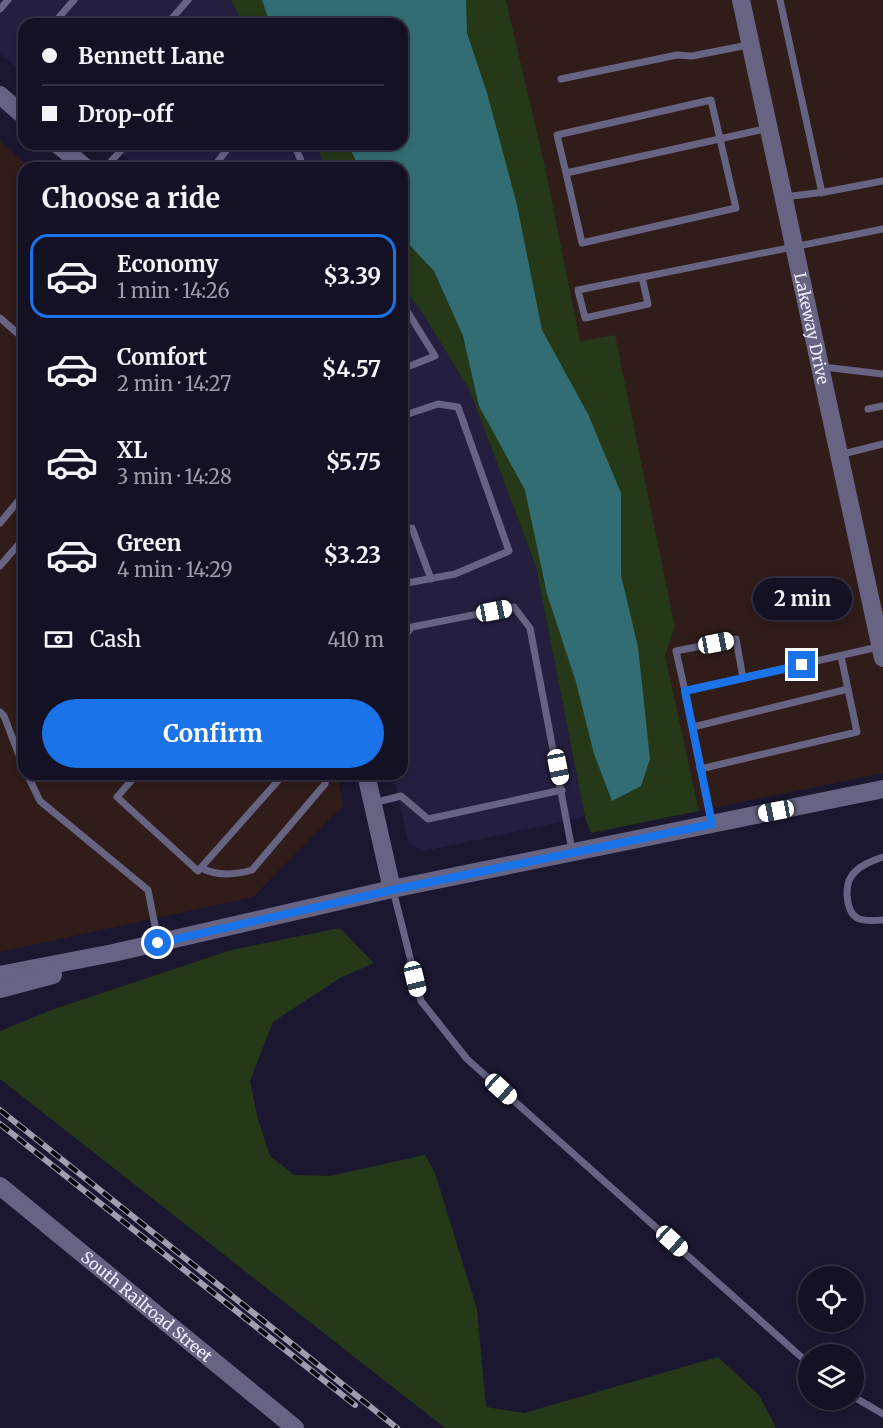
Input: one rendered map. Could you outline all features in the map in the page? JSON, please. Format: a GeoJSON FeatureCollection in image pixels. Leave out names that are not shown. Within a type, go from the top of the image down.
{"type":"FeatureCollection","features":[{"type":"Feature","properties":{"kind":"street","name":"Lakeway Drive"},"geometry":{"type":"LineString","coordinates":[[741,0],[882,652]]}},
{"type":"Feature","properties":{"kind":"street"},"geometry":{"type":"LineString","coordinates":[[1,98],[18,111]]}},
{"type":"Feature","properties":{"kind":"street"},"geometry":{"type":"LineString","coordinates":[[64,150],[79,162]]}},
{"type":"Feature","properties":{"kind":"street"},"geometry":{"type":"LineString","coordinates":[[367,780],[392,890]]}},
{"type":"Feature","properties":{"kind":"street"},"geometry":{"type":"LineString","coordinates":[[0,975],[113,953],[392,890],[883,789]]}},
{"type":"Feature","properties":{"kind":"street"},"geometry":{"type":"LineString","coordinates":[[0,989],[39,980],[113,953]]}},
{"type":"Feature","properties":{"kind":"street","name":"South Railroad Street"},"geometry":{"type":"LineString","coordinates":[[0,1186],[295,1428]]}},
{"type":"Feature","properties":{"kind":"lane"},"geometry":{"type":"LineString","coordinates":[[0,9],[8,0]]}},
{"type":"Feature","properties":{"kind":"lane"},"geometry":{"type":"LineString","coordinates":[[58,18],[74,0]]}},
{"type":"Feature","properties":{"kind":"lane"},"geometry":{"type":"LineString","coordinates":[[172,18],[188,0]]}},
{"type":"Feature","properties":{"kind":"lane"},"geometry":{"type":"LineString","coordinates":[[780,0],[822,193]]}},
{"type":"Feature","properties":{"kind":"lane"},"geometry":{"type":"LineString","coordinates":[[561,79],[677,55],[692,56],[751,45]]}},
{"type":"Feature","properties":{"kind":"lane"},"geometry":{"type":"LineString","coordinates":[[711,100],[736,208],[582,243],[566,173],[557,135],[711,100]]}},
{"type":"Feature","properties":{"kind":"lane"},"geometry":{"type":"LineString","coordinates":[[566,173],[769,128]]}},
{"type":"Feature","properties":{"kind":"lane"},"geometry":{"type":"LineString","coordinates":[[110,162],[122,150]]}},
{"type":"Feature","properties":{"kind":"lane"},"geometry":{"type":"LineString","coordinates":[[784,197],[822,193],[883,181]]}},
{"type":"Feature","properties":{"kind":"lane"},"geometry":{"type":"LineString","coordinates":[[642,277],[648,304],[585,318],[578,290],[642,277],[795,247],[883,229]]}},
{"type":"Feature","properties":{"kind":"lane"},"geometry":{"type":"LineString","coordinates":[[408,313],[435,356],[408,367]]}},
{"type":"Feature","properties":{"kind":"lane"},"geometry":{"type":"LineString","coordinates":[[0,318],[18,334]]}},
{"type":"Feature","properties":{"kind":"lane"},"geometry":{"type":"LineString","coordinates":[[820,367],[883,374]]}},
{"type":"Feature","properties":{"kind":"lane"},"geometry":{"type":"LineString","coordinates":[[408,414],[438,404],[458,406],[509,551],[455,574],[408,583]]}},
{"type":"Feature","properties":{"kind":"lane"},"geometry":{"type":"LineString","coordinates":[[868,409],[883,406]]}},
{"type":"Feature","properties":{"kind":"lane"},"geometry":{"type":"LineString","coordinates":[[839,455],[883,444]]}},
{"type":"Feature","properties":{"kind":"lane"},"geometry":{"type":"LineString","coordinates":[[0,523],[18,501]]}},
{"type":"Feature","properties":{"kind":"lane"},"geometry":{"type":"LineString","coordinates":[[408,528],[412,528],[431,579]]}},
{"type":"Feature","properties":{"kind":"lane"},"geometry":{"type":"LineString","coordinates":[[0,566],[18,545]]}},
{"type":"Feature","properties":{"kind":"lane"},"geometry":{"type":"LineString","coordinates":[[408,632],[412,627],[514,607],[530,628],[573,853]]}},
{"type":"Feature","properties":{"kind":"lane"},"geometry":{"type":"LineString","coordinates":[[712,824],[676,651],[736,639],[743,678]]}},
{"type":"Feature","properties":{"kind":"lane"},"geometry":{"type":"LineString","coordinates":[[685,691],[841,656],[882,652]]}},
{"type":"Feature","properties":{"kind":"lane"},"geometry":{"type":"LineString","coordinates":[[700,769],[857,732],[841,656]]}},
{"type":"Feature","properties":{"kind":"lane"},"geometry":{"type":"LineString","coordinates":[[693,727],[848,689]]}},
{"type":"Feature","properties":{"kind":"lane"},"geometry":{"type":"LineString","coordinates":[[0,712],[4,716],[18,752]]}},
{"type":"Feature","properties":{"kind":"lane"},"geometry":{"type":"LineString","coordinates":[[30,780],[40,801],[148,890],[158,943]]}},
{"type":"Feature","properties":{"kind":"lane"},"geometry":{"type":"LineString","coordinates":[[132,780],[117,797],[198,871],[279,780]]}},
{"type":"Feature","properties":{"kind":"lane"},"geometry":{"type":"LineString","coordinates":[[201,868],[212,874],[252,870],[325,784],[325,780]]}},
{"type":"Feature","properties":{"kind":"lane"},"geometry":{"type":"LineString","coordinates":[[373,803],[400,796],[428,819],[562,790]]}},
{"type":"Feature","properties":{"kind":"lane"},"geometry":{"type":"LineString","coordinates":[[883,857],[861,867],[850,877],[847,891],[849,911],[855,918],[866,921],[883,920]]}},
{"type":"Feature","properties":{"kind":"lane"},"geometry":{"type":"LineString","coordinates":[[392,890],[421,1001],[467,1059],[798,1353]]}},
{"type":"Feature","properties":{"kind":"lane"},"geometry":{"type":"LineString","coordinates":[[864,1403],[883,1414]]}},
{"type":"Feature","properties":{"kind":"shaded area"},"geometry":{"type":"Polygon","coordinates":[[[0,0],[231,0],[240,18],[18,18],[18,68],[0,54],[0,0]]]}},
{"type":"Feature","properties":{"kind":"shaded area"},"geometry":{"type":"Polygon","coordinates":[[[231,0],[506,0],[544,162],[580,341],[615,335],[675,627],[665,655],[699,811],[591,833],[585,817],[536,567],[470,391],[420,309],[408,294],[408,162],[324,162],[318,150],[408,150],[408,18],[240,18],[231,0]]]}},
{"type":"Feature","properties":{"kind":"shaded area"},"geometry":{"type":"Polygon","coordinates":[[[262,0],[466,0],[467,33],[487,93],[517,205],[542,330],[588,414],[621,493],[621,575],[638,647],[650,759],[641,786],[612,801],[594,754],[576,682],[547,594],[525,490],[479,406],[463,336],[434,271],[408,243],[408,162],[356,162],[351,150],[408,150],[408,18],[268,18],[262,0]]]}},
{"type":"Feature","properties":{"kind":"shaded area"},"geometry":{"type":"Polygon","coordinates":[[[506,0],[883,0],[883,773],[699,811],[665,655],[675,627],[614,335],[580,342],[544,162],[506,0]]]}},
{"type":"Feature","properties":{"kind":"shaded area"},"geometry":{"type":"Polygon","coordinates":[[[0,141],[23,162],[18,162],[18,780],[338,780],[343,806],[253,897],[0,952],[0,141]]]}},
{"type":"Feature","properties":{"kind":"shaded area"},"geometry":{"type":"Polygon","coordinates":[[[118,150],[318,150],[324,162],[131,162],[118,150]]]}},
{"type":"Feature","properties":{"kind":"shaded area"},"geometry":{"type":"Polygon","coordinates":[[[408,294],[420,309],[470,391],[536,568],[585,817],[424,851],[409,844],[394,780],[408,780],[408,294]]]}},
{"type":"Feature","properties":{"kind":"shaded area"},"geometry":{"type":"Polygon","coordinates":[[[340,928],[374,963],[340,978],[273,1022],[250,1081],[257,1116],[270,1156],[294,1175],[330,1176],[425,1155],[435,1173],[477,1309],[486,1407],[524,1413],[718,1357],[759,1395],[776,1428],[445,1428],[0,1079],[0,1031],[54,1009],[231,950],[340,928]]]}},
{"type":"Feature","properties":{"kind":"railway"},"geometry":{"type":"LineString","coordinates":[[0,1110],[397,1428]]}},
{"type":"Feature","properties":{"kind":"railway"},"geometry":{"type":"LineString","coordinates":[[0,1124],[355,1405]]}},
{"type":"Feature","properties":{"kind":"route"},"geometry":{"type":"LineString","coordinates":[[158,943],[392,890],[712,824],[685,691],[802,665]]}}]}
